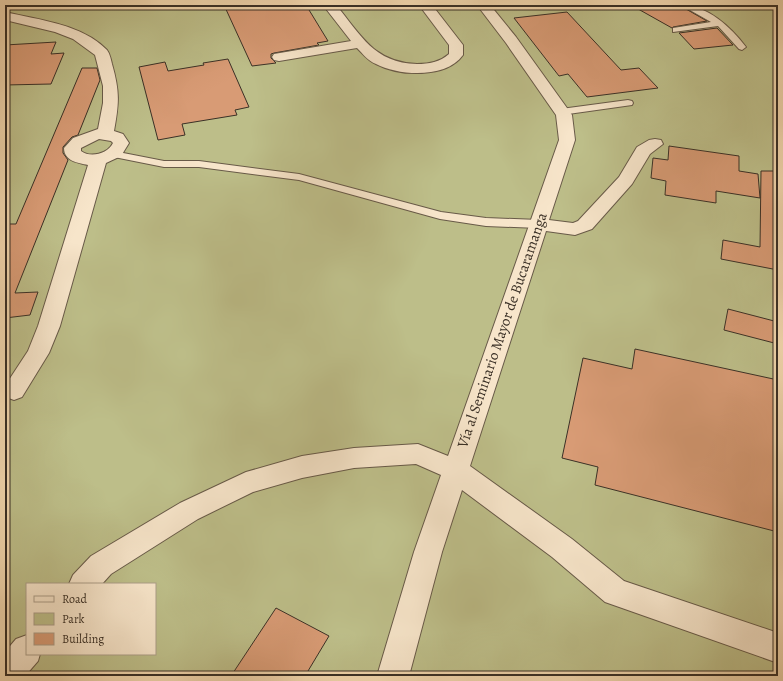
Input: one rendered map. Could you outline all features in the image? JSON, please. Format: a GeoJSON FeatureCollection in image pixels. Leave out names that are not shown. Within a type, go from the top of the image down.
{"type":"FeatureCollection","features":[{"type":"Feature","properties":{"kind":"street"},"geometry":{"type":"LineString","coordinates":[[329,5],[374,58],[392,66],[414,68],[432,67],[446,62],[456,55],[456,45],[425,5]]}},
{"type":"Feature","properties":{"kind":"street","name":"Vía al Seminario Mayor de Bucaramanga"},"geometry":{"type":"LineString","coordinates":[[393,676],[428,552],[567,140],[564,115],[511,40],[483,5]]}},
{"type":"Feature","properties":{"kind":"street"},"geometry":{"type":"LineString","coordinates":[[5,16],[60,29],[78,36],[102,53],[111,86],[111,103],[106,134]]}},
{"type":"Feature","properties":{"kind":"street"},"geometry":{"type":"LineString","coordinates":[[279,57],[361,43]]}},
{"type":"Feature","properties":{"kind":"street"},"geometry":{"type":"LineString","coordinates":[[106,134],[116,136],[121,143],[120,146],[105,156],[82,158],[76,156],[73,152],[73,148],[82,139],[106,134]]}},
{"type":"Feature","properties":{"kind":"street"},"geometry":{"type":"LineString","coordinates":[[539,224],[569,229],[585,225],[626,180],[643,151],[655,144]]}},
{"type":"Feature","properties":{"kind":"street"},"geometry":{"type":"LineString","coordinates":[[14,391],[38,354],[49,326],[88,198],[105,156]]}},
{"type":"Feature","properties":{"kind":"street"},"geometry":{"type":"LineString","coordinates":[[84,583],[101,565],[189,511],[246,483],[302,467],[354,458],[418,454],[455,470],[562,548],[616,592],[778,648]]}},
{"type":"Feature","properties":{"kind":"street"},"geometry":{"type":"LineString","coordinates":[[5,676],[26,651]]}},
{"type":"Feature","properties":{"kind":"lane"},"geometry":{"type":"LineString","coordinates":[[685,5],[720,23],[742,47]]}},
{"type":"Feature","properties":{"kind":"lane"},"geometry":{"type":"LineString","coordinates":[[676,30],[720,23]]}},
{"type":"Feature","properties":{"kind":"lane"},"geometry":{"type":"LineString","coordinates":[[561,112],[628,103]]}},
{"type":"Feature","properties":{"kind":"lane"},"geometry":{"type":"LineString","coordinates":[[105,156],[164,164],[199,164],[299,177],[440,215],[486,222],[539,224]]}},
{"type":"Feature","properties":{"kind":"green space"},"geometry":{"type":"Polygon","coordinates":[[[5,5],[773,5],[778,7],[778,676],[5,676],[5,5]]]}},
{"type":"Feature","properties":{"kind":"building"},"geometry":{"type":"Polygon","coordinates":[[[224,5],[306,5],[328,41],[317,43],[319,45],[274,53],[271,54],[271,58],[276,63],[252,66],[224,5]]]}},
{"type":"Feature","properties":{"kind":"building"},"geometry":{"type":"Polygon","coordinates":[[[631,5],[679,5],[707,21],[672,28],[631,5]]]}},
{"type":"Feature","properties":{"kind":"building"},"geometry":{"type":"Polygon","coordinates":[[[567,12],[621,70],[639,68],[658,88],[587,97],[568,74],[559,76],[514,18],[567,12]]]}},
{"type":"Feature","properties":{"kind":"building"},"geometry":{"type":"Polygon","coordinates":[[[717,28],[733,45],[694,49],[679,33],[717,28]]]}},
{"type":"Feature","properties":{"kind":"building"},"geometry":{"type":"Polygon","coordinates":[[[56,42],[51,54],[64,53],[51,84],[5,85],[5,45],[56,42]]]}},
{"type":"Feature","properties":{"kind":"building"},"geometry":{"type":"Polygon","coordinates":[[[228,59],[249,107],[235,110],[237,115],[182,124],[185,135],[158,140],[139,67],[165,62],[168,71],[228,59]]]}},
{"type":"Feature","properties":{"kind":"building"},"geometry":{"type":"Polygon","coordinates":[[[82,68],[97,68],[100,80],[78,135],[72,137],[63,147],[63,153],[68,160],[15,293],[38,292],[30,315],[5,318],[5,224],[16,224],[82,68]]]}},
{"type":"Feature","properties":{"kind":"building"},"geometry":{"type":"Polygon","coordinates":[[[669,146],[739,156],[739,171],[758,174],[760,198],[716,191],[716,203],[665,195],[666,181],[651,178],[653,158],[668,160],[669,146]]]}},
{"type":"Feature","properties":{"kind":"building"},"geometry":{"type":"Polygon","coordinates":[[[761,171],[778,171],[778,270],[721,259],[723,240],[760,247],[761,171]]]}},
{"type":"Feature","properties":{"kind":"building"},"geometry":{"type":"Polygon","coordinates":[[[728,309],[778,322],[778,344],[724,330],[728,309]]]}},
{"type":"Feature","properties":{"kind":"building"},"geometry":{"type":"Polygon","coordinates":[[[635,349],[778,380],[778,532],[595,485],[598,467],[562,458],[583,358],[632,369],[635,349]]]}},
{"type":"Feature","properties":{"kind":"building"},"geometry":{"type":"Polygon","coordinates":[[[276,608],[329,636],[305,676],[231,676],[276,608]]]}}]}
